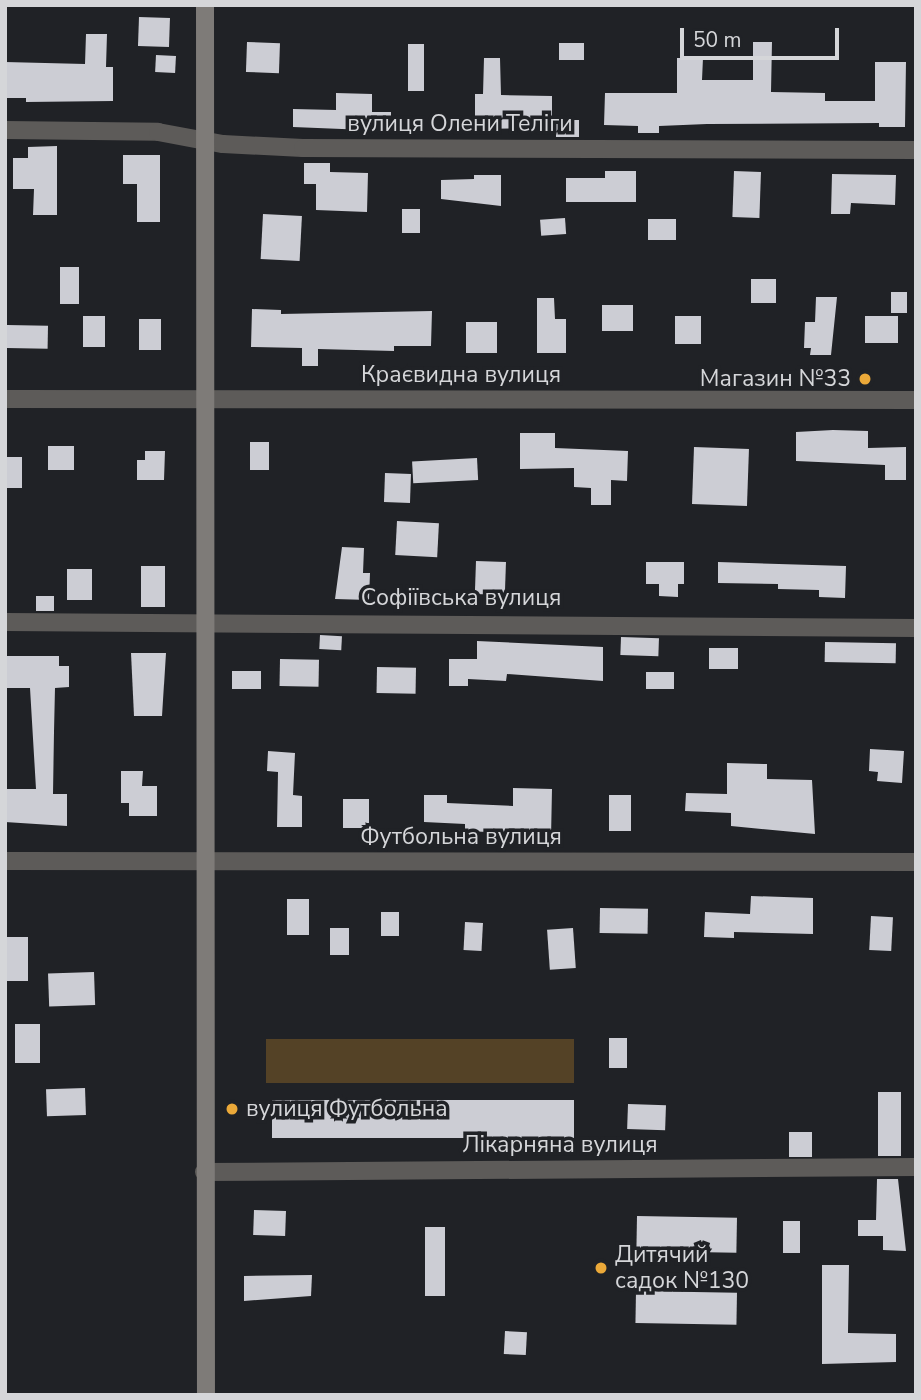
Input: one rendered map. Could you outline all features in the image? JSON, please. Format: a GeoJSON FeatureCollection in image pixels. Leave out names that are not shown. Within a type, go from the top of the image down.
{"type":"FeatureCollection","features":[{"type":"Feature","properties":{"kind":"street"},"geometry":{"type":"LineString","coordinates":[[205,5],[206,1395]]}},
{"type":"Feature","properties":{"kind":"street","name":"вулиця Олени Теліги"},"geometry":{"type":"LineString","coordinates":[[5,130],[158,132],[205,140],[303,148],[916,150]]}},
{"type":"Feature","properties":{"kind":"street","name":"Краєвидна вулиця"},"geometry":{"type":"LineString","coordinates":[[5,399],[916,400]]}},
{"type":"Feature","properties":{"kind":"street","name":"Софіївська вулиця"},"geometry":{"type":"LineString","coordinates":[[5,622],[206,621],[916,628]]}},
{"type":"Feature","properties":{"kind":"street","name":"Футбольна вулиця"},"geometry":{"type":"LineString","coordinates":[[5,862],[916,862]]}},
{"type":"Feature","properties":{"kind":"street","name":"Лікарняна вулиця"},"geometry":{"type":"LineString","coordinates":[[204,1172],[916,1167]]}},
{"type":"Feature","properties":{"kind":"shaded area"},"geometry":{"type":"Polygon","coordinates":[[[266,1039],[574,1039],[574,1083],[266,1083],[266,1039]]]}},
{"type":"Feature","properties":{"kind":"building"},"geometry":{"type":"Polygon","coordinates":[[[139,17],[170,18],[169,47],[138,46],[139,17]]]}},
{"type":"Feature","properties":{"kind":"building"},"geometry":{"type":"Polygon","coordinates":[[[86,34],[107,34],[106,67],[113,67],[113,101],[26,102],[26,98],[5,98],[5,62],[85,64],[86,34]]]}},
{"type":"Feature","properties":{"kind":"building"},"geometry":{"type":"Polygon","coordinates":[[[247,42],[280,43],[279,73],[246,72],[247,42]]]}},
{"type":"Feature","properties":{"kind":"building"},"geometry":{"type":"Polygon","coordinates":[[[753,42],[772,42],[771,92],[825,93],[825,101],[875,101],[875,62],[906,62],[905,127],[879,127],[879,123],[707,124],[659,126],[659,133],[638,133],[638,126],[604,125],[605,93],[677,93],[677,58],[703,58],[702,80],[753,80],[753,42]]]}},
{"type":"Feature","properties":{"kind":"building"},"geometry":{"type":"Polygon","coordinates":[[[559,43],[584,43],[584,60],[559,60],[559,43]]]}},
{"type":"Feature","properties":{"kind":"building"},"geometry":{"type":"Polygon","coordinates":[[[408,44],[424,44],[424,91],[408,91],[408,44]]]}},
{"type":"Feature","properties":{"kind":"building"},"geometry":{"type":"Polygon","coordinates":[[[156,55],[176,56],[175,73],[155,72],[156,55]]]}},
{"type":"Feature","properties":{"kind":"building"},"geometry":{"type":"Polygon","coordinates":[[[484,58],[500,58],[501,95],[552,96],[552,128],[475,129],[475,94],[483,94],[484,58]]]}},
{"type":"Feature","properties":{"kind":"building"},"geometry":{"type":"Polygon","coordinates":[[[336,93],[372,94],[372,112],[391,112],[391,131],[293,127],[293,109],[336,110],[336,93]]]}},
{"type":"Feature","properties":{"kind":"building"},"geometry":{"type":"Polygon","coordinates":[[[556,120],[579,120],[579,137],[556,137],[556,120]]]}},
{"type":"Feature","properties":{"kind":"building"},"geometry":{"type":"Polygon","coordinates":[[[57,146],[57,215],[33,215],[34,189],[13,189],[13,158],[28,158],[28,147],[57,146]]]}},
{"type":"Feature","properties":{"kind":"building"},"geometry":{"type":"Polygon","coordinates":[[[123,155],[160,155],[160,222],[137,222],[137,184],[123,184],[123,155]]]}},
{"type":"Feature","properties":{"kind":"building"},"geometry":{"type":"Polygon","coordinates":[[[304,163],[330,163],[330,172],[368,173],[367,212],[316,210],[316,184],[304,184],[304,163]]]}},
{"type":"Feature","properties":{"kind":"building"},"geometry":{"type":"Polygon","coordinates":[[[605,171],[636,171],[636,202],[566,202],[566,178],[605,178],[605,171]]]}},
{"type":"Feature","properties":{"kind":"building"},"geometry":{"type":"Polygon","coordinates":[[[734,171],[761,172],[759,218],[732,217],[734,171]]]}},
{"type":"Feature","properties":{"kind":"building"},"geometry":{"type":"Polygon","coordinates":[[[832,174],[896,175],[895,205],[851,203],[850,214],[831,214],[832,174]]]}},
{"type":"Feature","properties":{"kind":"building"},"geometry":{"type":"Polygon","coordinates":[[[474,175],[501,175],[501,206],[441,199],[441,180],[474,179],[474,175]]]}},
{"type":"Feature","properties":{"kind":"building"},"geometry":{"type":"Polygon","coordinates":[[[402,209],[420,209],[420,233],[402,233],[402,209]]]}},
{"type":"Feature","properties":{"kind":"building"},"geometry":{"type":"Polygon","coordinates":[[[263,214],[302,216],[300,261],[261,259],[263,214]]]}},
{"type":"Feature","properties":{"kind":"building"},"geometry":{"type":"Polygon","coordinates":[[[565,218],[566,234],[541,236],[540,220],[565,218]]]}},
{"type":"Feature","properties":{"kind":"building"},"geometry":{"type":"Polygon","coordinates":[[[648,219],[676,219],[676,240],[648,240],[648,219]]]}},
{"type":"Feature","properties":{"kind":"building"},"geometry":{"type":"Polygon","coordinates":[[[60,267],[79,267],[79,304],[60,304],[60,267]]]}},
{"type":"Feature","properties":{"kind":"building"},"geometry":{"type":"Polygon","coordinates":[[[751,279],[776,279],[776,303],[751,303],[751,279]]]}},
{"type":"Feature","properties":{"kind":"building"},"geometry":{"type":"Polygon","coordinates":[[[891,292],[907,292],[907,313],[891,313],[891,292]]]}},
{"type":"Feature","properties":{"kind":"building"},"geometry":{"type":"Polygon","coordinates":[[[816,297],[837,297],[831,355],[810,355],[811,348],[804,348],[805,322],[815,322],[816,297]]]}},
{"type":"Feature","properties":{"kind":"building"},"geometry":{"type":"Polygon","coordinates":[[[537,298],[554,298],[555,319],[566,319],[566,353],[537,353],[537,298]]]}},
{"type":"Feature","properties":{"kind":"building"},"geometry":{"type":"Polygon","coordinates":[[[602,305],[633,305],[633,331],[602,331],[602,305]]]}},
{"type":"Feature","properties":{"kind":"building"},"geometry":{"type":"Polygon","coordinates":[[[252,309],[281,310],[281,314],[432,311],[431,346],[394,346],[394,351],[318,349],[318,366],[302,366],[302,348],[251,347],[252,309]]]}},
{"type":"Feature","properties":{"kind":"building"},"geometry":{"type":"Polygon","coordinates":[[[83,316],[105,316],[105,347],[83,347],[83,316]]]}},
{"type":"Feature","properties":{"kind":"building"},"geometry":{"type":"Polygon","coordinates":[[[675,316],[701,316],[701,344],[675,344],[675,316]]]}},
{"type":"Feature","properties":{"kind":"building"},"geometry":{"type":"Polygon","coordinates":[[[865,316],[898,316],[898,343],[865,343],[865,316]]]}},
{"type":"Feature","properties":{"kind":"building"},"geometry":{"type":"Polygon","coordinates":[[[139,319],[161,319],[161,350],[139,350],[139,319]]]}},
{"type":"Feature","properties":{"kind":"building"},"geometry":{"type":"Polygon","coordinates":[[[466,322],[497,322],[497,353],[466,353],[466,322]]]}},
{"type":"Feature","properties":{"kind":"building"},"geometry":{"type":"Polygon","coordinates":[[[7,325],[48,326],[48,349],[7,348],[7,325]]]}},
{"type":"Feature","properties":{"kind":"building"},"geometry":{"type":"Polygon","coordinates":[[[868,431],[868,448],[906,447],[906,480],[885,480],[885,465],[796,461],[796,432],[868,431]]]}},
{"type":"Feature","properties":{"kind":"building"},"geometry":{"type":"Polygon","coordinates":[[[520,433],[555,433],[555,448],[628,451],[627,481],[611,480],[611,505],[591,505],[591,488],[574,487],[574,468],[520,469],[520,433]]]}},
{"type":"Feature","properties":{"kind":"building"},"geometry":{"type":"Polygon","coordinates":[[[250,442],[269,442],[269,470],[250,470],[250,442]]]}},
{"type":"Feature","properties":{"kind":"building"},"geometry":{"type":"Polygon","coordinates":[[[48,446],[74,446],[74,470],[48,470],[48,446]]]}},
{"type":"Feature","properties":{"kind":"building"},"geometry":{"type":"Polygon","coordinates":[[[694,447],[749,449],[747,506],[692,504],[694,447]]]}},
{"type":"Feature","properties":{"kind":"building"},"geometry":{"type":"Polygon","coordinates":[[[145,451],[165,451],[164,480],[137,480],[137,460],[145,460],[145,451]]]}},
{"type":"Feature","properties":{"kind":"building"},"geometry":{"type":"Polygon","coordinates":[[[5,457],[22,457],[22,488],[5,488],[5,457]]]}},
{"type":"Feature","properties":{"kind":"building"},"geometry":{"type":"Polygon","coordinates":[[[477,458],[478,480],[413,483],[412,461],[477,458]]]}},
{"type":"Feature","properties":{"kind":"building"},"geometry":{"type":"Polygon","coordinates":[[[385,473],[411,474],[410,503],[384,502],[385,473]]]}},
{"type":"Feature","properties":{"kind":"building"},"geometry":{"type":"Polygon","coordinates":[[[397,521],[439,523],[437,557],[395,555],[397,521]]]}},
{"type":"Feature","properties":{"kind":"building"},"geometry":{"type":"Polygon","coordinates":[[[342,547],[364,548],[363,573],[370,573],[369,600],[335,599],[342,547]]]}},
{"type":"Feature","properties":{"kind":"building"},"geometry":{"type":"Polygon","coordinates":[[[476,561],[506,562],[505,595],[475,594],[476,561]]]}},
{"type":"Feature","properties":{"kind":"building"},"geometry":{"type":"Polygon","coordinates":[[[646,562],[684,562],[684,584],[678,584],[678,597],[659,596],[659,584],[646,584],[646,562]]]}},
{"type":"Feature","properties":{"kind":"building"},"geometry":{"type":"Polygon","coordinates":[[[718,562],[846,566],[845,598],[819,597],[819,590],[778,589],[778,584],[718,583],[718,562]]]}},
{"type":"Feature","properties":{"kind":"building"},"geometry":{"type":"Polygon","coordinates":[[[141,566],[165,566],[165,607],[141,607],[141,566]]]}},
{"type":"Feature","properties":{"kind":"building"},"geometry":{"type":"Polygon","coordinates":[[[67,569],[92,569],[92,600],[67,600],[67,569]]]}},
{"type":"Feature","properties":{"kind":"building"},"geometry":{"type":"Polygon","coordinates":[[[36,596],[54,596],[54,611],[36,611],[36,596]]]}},
{"type":"Feature","properties":{"kind":"building"},"geometry":{"type":"Polygon","coordinates":[[[320,635],[342,636],[341,650],[319,649],[320,635]]]}},
{"type":"Feature","properties":{"kind":"building"},"geometry":{"type":"Polygon","coordinates":[[[621,637],[659,638],[658,656],[620,655],[621,637]]]}},
{"type":"Feature","properties":{"kind":"building"},"geometry":{"type":"Polygon","coordinates":[[[477,641],[603,647],[603,681],[507,674],[506,681],[468,679],[468,686],[449,686],[449,659],[477,659],[477,641]]]}},
{"type":"Feature","properties":{"kind":"building"},"geometry":{"type":"Polygon","coordinates":[[[825,642],[896,643],[896,663],[825,662],[825,642]]]}},
{"type":"Feature","properties":{"kind":"building"},"geometry":{"type":"Polygon","coordinates":[[[709,648],[738,648],[738,669],[709,669],[709,648]]]}},
{"type":"Feature","properties":{"kind":"building"},"geometry":{"type":"Polygon","coordinates":[[[131,653],[166,653],[162,716],[134,716],[131,653]]]}},
{"type":"Feature","properties":{"kind":"building"},"geometry":{"type":"Polygon","coordinates":[[[5,656],[59,656],[59,666],[69,666],[69,687],[55,688],[53,794],[67,794],[67,826],[5,822],[5,789],[36,789],[30,688],[5,688],[5,656]]]}},
{"type":"Feature","properties":{"kind":"building"},"geometry":{"type":"Polygon","coordinates":[[[280,659],[319,660],[319,687],[280,686],[280,659]]]}},
{"type":"Feature","properties":{"kind":"building"},"geometry":{"type":"Polygon","coordinates":[[[377,667],[416,668],[416,694],[377,693],[377,667]]]}},
{"type":"Feature","properties":{"kind":"building"},"geometry":{"type":"Polygon","coordinates":[[[232,671],[261,671],[261,689],[232,689],[232,671]]]}},
{"type":"Feature","properties":{"kind":"building"},"geometry":{"type":"Polygon","coordinates":[[[646,672],[674,672],[674,689],[646,689],[646,672]]]}},
{"type":"Feature","properties":{"kind":"building"},"geometry":{"type":"Polygon","coordinates":[[[870,749],[904,751],[902,783],[877,781],[878,772],[869,771],[870,749]]]}},
{"type":"Feature","properties":{"kind":"building"},"geometry":{"type":"Polygon","coordinates":[[[268,751],[295,753],[293,795],[302,796],[302,827],[277,827],[278,772],[267,771],[268,751]]]}},
{"type":"Feature","properties":{"kind":"building"},"geometry":{"type":"Polygon","coordinates":[[[727,763],[767,764],[767,779],[812,780],[815,834],[731,826],[731,813],[685,811],[686,793],[727,794],[727,763]]]}},
{"type":"Feature","properties":{"kind":"building"},"geometry":{"type":"Polygon","coordinates":[[[121,771],[143,771],[142,786],[157,786],[157,816],[129,816],[129,803],[121,803],[121,771]]]}},
{"type":"Feature","properties":{"kind":"building"},"geometry":{"type":"Polygon","coordinates":[[[513,788],[552,789],[551,838],[512,837],[512,833],[465,831],[465,824],[424,822],[424,795],[447,795],[447,803],[513,806],[513,788]]]}},
{"type":"Feature","properties":{"kind":"building"},"geometry":{"type":"Polygon","coordinates":[[[609,795],[631,795],[631,831],[609,831],[609,795]]]}},
{"type":"Feature","properties":{"kind":"building"},"geometry":{"type":"Polygon","coordinates":[[[343,799],[369,799],[369,828],[343,828],[343,799]]]}},
{"type":"Feature","properties":{"kind":"building"},"geometry":{"type":"Polygon","coordinates":[[[751,896],[813,898],[813,934],[734,932],[734,938],[704,937],[705,912],[750,914],[751,896]]]}},
{"type":"Feature","properties":{"kind":"building"},"geometry":{"type":"Polygon","coordinates":[[[287,899],[309,899],[309,935],[287,935],[287,899]]]}},
{"type":"Feature","properties":{"kind":"building"},"geometry":{"type":"Polygon","coordinates":[[[600,908],[648,909],[648,934],[600,933],[600,908]]]}},
{"type":"Feature","properties":{"kind":"building"},"geometry":{"type":"Polygon","coordinates":[[[381,912],[399,912],[399,936],[381,936],[381,912]]]}},
{"type":"Feature","properties":{"kind":"building"},"geometry":{"type":"Polygon","coordinates":[[[871,916],[893,917],[891,951],[869,950],[871,916]]]}},
{"type":"Feature","properties":{"kind":"building"},"geometry":{"type":"Polygon","coordinates":[[[465,922],[483,923],[482,951],[464,950],[465,922]]]}},
{"type":"Feature","properties":{"kind":"building"},"geometry":{"type":"Polygon","coordinates":[[[330,928],[349,928],[349,955],[330,955],[330,928]]]}},
{"type":"Feature","properties":{"kind":"building"},"geometry":{"type":"Polygon","coordinates":[[[573,928],[576,968],[550,970],[547,930],[573,928]]]}},
{"type":"Feature","properties":{"kind":"building"},"geometry":{"type":"Polygon","coordinates":[[[5,937],[28,937],[28,981],[5,981],[5,937]]]}},
{"type":"Feature","properties":{"kind":"building"},"geometry":{"type":"Polygon","coordinates":[[[94,972],[95,1005],[49,1007],[48,974],[94,972]]]}},
{"type":"Feature","properties":{"kind":"building"},"geometry":{"type":"Polygon","coordinates":[[[15,1024],[40,1024],[40,1063],[15,1063],[15,1024]]]}},
{"type":"Feature","properties":{"kind":"building"},"geometry":{"type":"Polygon","coordinates":[[[609,1038],[627,1038],[627,1068],[609,1068],[609,1038]]]}},
{"type":"Feature","properties":{"kind":"building"},"geometry":{"type":"Polygon","coordinates":[[[85,1088],[86,1115],[47,1116],[46,1089],[85,1088]]]}},
{"type":"Feature","properties":{"kind":"building"},"geometry":{"type":"Polygon","coordinates":[[[878,1092],[901,1092],[901,1156],[878,1156],[878,1092]]]}},
{"type":"Feature","properties":{"kind":"building"},"geometry":{"type":"Polygon","coordinates":[[[272,1100],[574,1100],[574,1138],[272,1138],[272,1100]]]}},
{"type":"Feature","properties":{"kind":"building"},"geometry":{"type":"Polygon","coordinates":[[[628,1104],[666,1105],[665,1130],[627,1129],[628,1104]]]}},
{"type":"Feature","properties":{"kind":"building"},"geometry":{"type":"Polygon","coordinates":[[[789,1132],[812,1132],[812,1157],[789,1157],[789,1132]]]}},
{"type":"Feature","properties":{"kind":"building"},"geometry":{"type":"Polygon","coordinates":[[[877,1179],[898,1179],[906,1251],[883,1250],[883,1236],[858,1236],[858,1220],[876,1220],[877,1179]]]}},
{"type":"Feature","properties":{"kind":"building"},"geometry":{"type":"Polygon","coordinates":[[[254,1210],[286,1211],[285,1236],[253,1235],[254,1210]]]}},
{"type":"Feature","properties":{"kind":"building"},"geometry":{"type":"Polygon","coordinates":[[[637,1216],[737,1218],[736,1253],[636,1251],[637,1216]]]}},
{"type":"Feature","properties":{"kind":"building"},"geometry":{"type":"Polygon","coordinates":[[[783,1221],[800,1221],[800,1253],[783,1253],[783,1221]]]}},
{"type":"Feature","properties":{"kind":"building"},"geometry":{"type":"Polygon","coordinates":[[[425,1227],[445,1227],[445,1296],[425,1296],[425,1227]]]}},
{"type":"Feature","properties":{"kind":"building"},"geometry":{"type":"Polygon","coordinates":[[[822,1265],[849,1265],[848,1333],[896,1334],[896,1362],[822,1364],[822,1265]]]}},
{"type":"Feature","properties":{"kind":"building"},"geometry":{"type":"Polygon","coordinates":[[[312,1275],[311,1296],[244,1301],[244,1276],[312,1275]]]}},
{"type":"Feature","properties":{"kind":"building"},"geometry":{"type":"Polygon","coordinates":[[[636,1291],[737,1293],[736,1325],[635,1323],[636,1291]]]}},
{"type":"Feature","properties":{"kind":"building"},"geometry":{"type":"Polygon","coordinates":[[[505,1331],[527,1332],[526,1355],[504,1354],[505,1331]]]}},
{"type":"Feature","properties":{"kind":"place","name":"Магазин №33"},"geometry":{"type":"Point","coordinates":[865,379]}},
{"type":"Feature","properties":{"kind":"place","name":"вулиця Футбольна"},"geometry":{"type":"Point","coordinates":[232,1109]}},
{"type":"Feature","properties":{"kind":"place","name":"Дитячий садок №130"},"geometry":{"type":"Point","coordinates":[601,1268]}}]}
